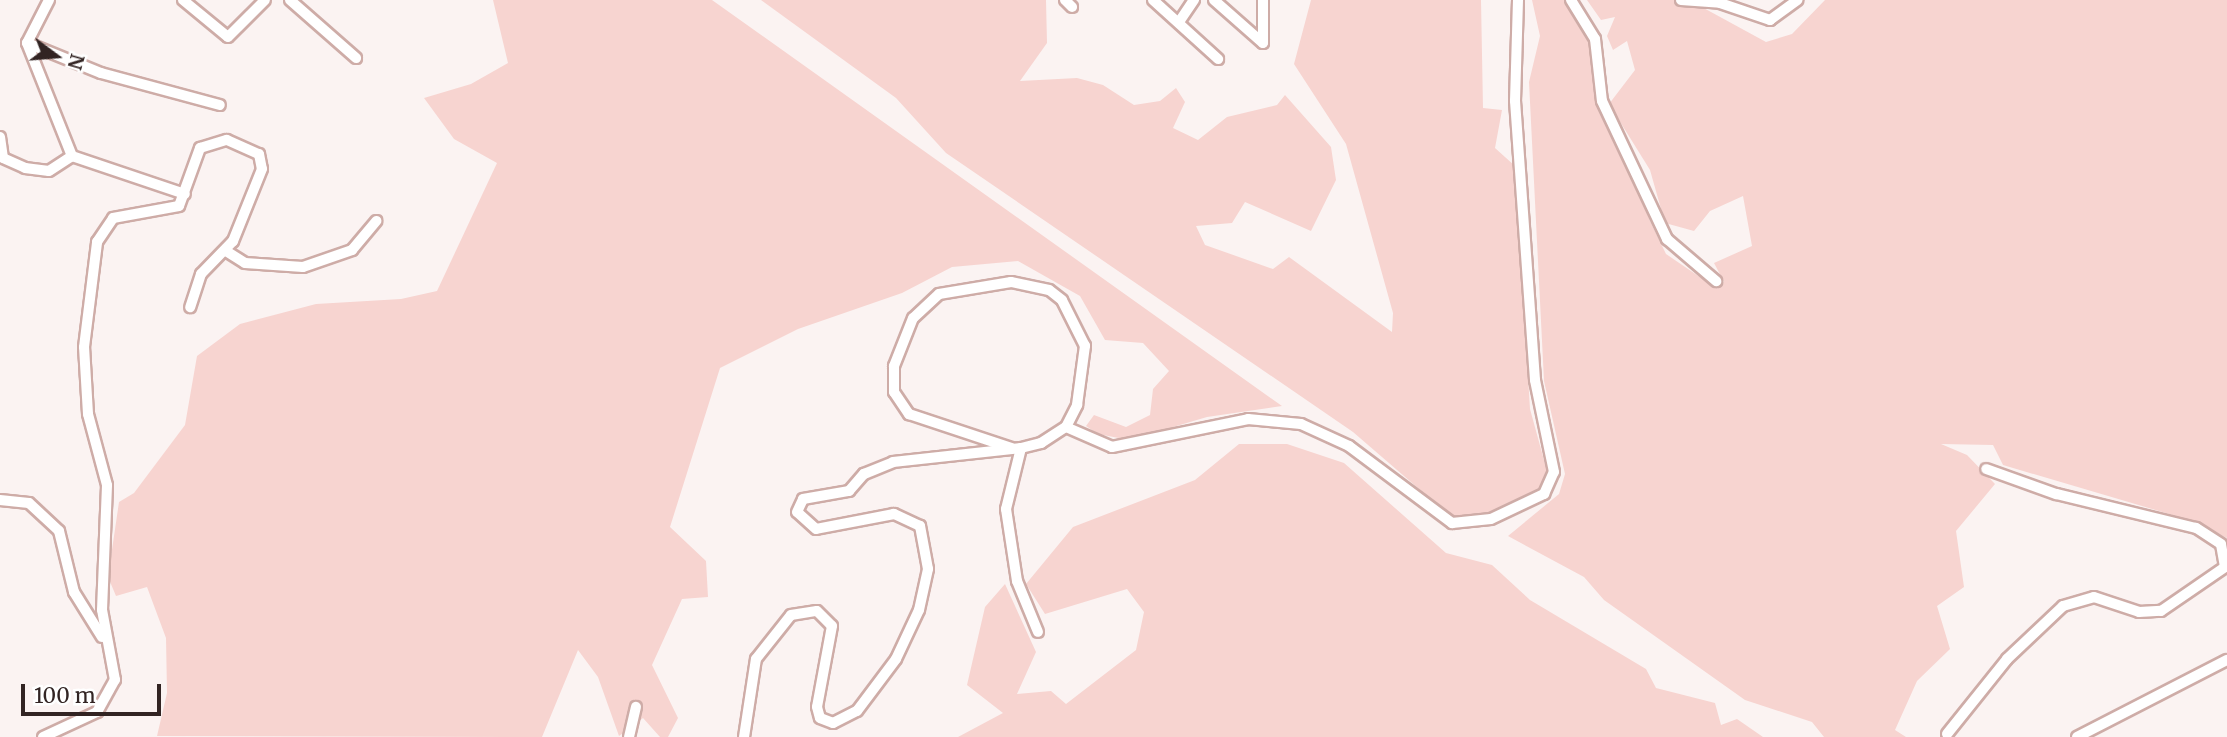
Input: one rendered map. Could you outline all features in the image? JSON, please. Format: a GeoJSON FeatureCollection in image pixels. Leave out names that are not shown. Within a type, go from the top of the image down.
{"type":"FeatureCollection","features":[{"type":"Feature","properties":{"kind":"street"},"geometry":{"type":"LineString","coordinates":[[48,0],[27,43],[72,156],[185,194]]}},
{"type":"Feature","properties":{"kind":"street"},"geometry":{"type":"LineString","coordinates":[[183,0],[220,34],[230,36],[265,0]]}},
{"type":"Feature","properties":{"kind":"street"},"geometry":{"type":"LineString","coordinates":[[290,0],[356,58]]}},
{"type":"Feature","properties":{"kind":"street"},"geometry":{"type":"LineString","coordinates":[[1153,0],[1218,59]]}},
{"type":"Feature","properties":{"kind":"street"},"geometry":{"type":"LineString","coordinates":[[1179,22],[1194,0]]}},
{"type":"Feature","properties":{"kind":"street"},"geometry":{"type":"LineString","coordinates":[[1214,0],[1263,43],[1262,0]]}},
{"type":"Feature","properties":{"kind":"street"},"geometry":{"type":"LineString","coordinates":[[744,737],[756,659],[792,615],[817,611],[832,626],[817,707],[820,718],[833,723],[857,711],[896,659],[919,610],[928,569],[920,526],[894,514],[816,529],[797,512],[803,499],[849,491],[864,474],[893,462],[1017,448],[1066,427],[1112,447],[1248,419],[1301,424],[1349,446],[1452,523],[1492,519],[1544,494],[1554,472],[1535,380],[1515,101],[1518,0]]}},
{"type":"Feature","properties":{"kind":"street"},"geometry":{"type":"LineString","coordinates":[[1570,0],[1595,39],[1602,100],[1667,239],[1716,281]]}},
{"type":"Feature","properties":{"kind":"street"},"geometry":{"type":"LineString","coordinates":[[1681,0],[1720,3],[1770,20],[1798,0]]}},
{"type":"Feature","properties":{"kind":"street"},"geometry":{"type":"LineString","coordinates":[[27,43],[101,73],[220,105]]}},
{"type":"Feature","properties":{"kind":"street"},"geometry":{"type":"LineString","coordinates":[[0,137],[3,158],[25,168],[49,171],[72,156]]}},
{"type":"Feature","properties":{"kind":"street"},"geometry":{"type":"LineString","coordinates":[[43,737],[105,705],[115,680],[104,639],[100,550],[107,485],[88,414],[84,347],[97,242],[113,218],[173,208],[185,194],[205,143],[227,141],[259,154],[259,183],[226,251],[201,274],[190,307]]}},
{"type":"Feature","properties":{"kind":"street"},"geometry":{"type":"LineString","coordinates":[[226,251],[245,263],[303,267],[352,250],[376,221]]}},
{"type":"Feature","properties":{"kind":"street"},"geometry":{"type":"LineString","coordinates":[[1017,448],[933,425],[899,401],[894,366],[900,345],[913,318],[939,294],[1011,282],[1049,290],[1062,300],[1080,329],[1087,364],[1066,427]]}},
{"type":"Feature","properties":{"kind":"street"},"geometry":{"type":"LineString","coordinates":[[1017,448],[1006,509],[1017,581],[1038,632]]}},
{"type":"Feature","properties":{"kind":"street"},"geometry":{"type":"LineString","coordinates":[[1947,734],[2007,659],[2063,606],[2094,597],[2139,612],[2161,611],[2221,580],[2225,567],[2224,551],[2208,533],[1986,469]]}},
{"type":"Feature","properties":{"kind":"street"},"geometry":{"type":"LineString","coordinates":[[0,500],[29,503],[59,531],[79,603],[104,639]]}},
{"type":"Feature","properties":{"kind":"street"},"geometry":{"type":"LineString","coordinates":[[2077,737],[2227,660]]}},
{"type":"Feature","properties":{"kind":"street"},"geometry":{"type":"LineString","coordinates":[[629,737],[636,707]]}},
{"type":"Feature","properties":{"kind":"shaded area"},"geometry":{"type":"Polygon","coordinates":[[[493,0],[712,0],[1282,406],[1207,417],[1129,440],[1098,434],[1086,426],[1094,415],[1126,427],[1150,415],[1153,389],[1169,371],[1143,343],[1105,340],[1080,296],[1018,261],[952,267],[902,293],[798,329],[720,368],[670,527],[706,561],[708,597],[682,599],[652,665],[678,718],[668,737],[660,737],[643,718],[619,736],[598,677],[578,650],[542,737],[157,736],[167,693],[166,638],[147,587],[116,596],[108,577],[119,502],[134,493],[185,425],[197,356],[240,324],[316,304],[401,299],[437,291],[497,163],[454,139],[424,98],[471,84],[508,63],[493,0]]]}},
{"type":"Feature","properties":{"kind":"shaded area"},"geometry":{"type":"Polygon","coordinates":[[[761,0],[1046,0],[1047,43],[1020,81],[1077,78],[1103,85],[1134,105],[1160,101],[1176,88],[1185,102],[1173,128],[1198,140],[1227,117],[1277,105],[1285,95],[1331,147],[1336,180],[1311,231],[1245,202],[1232,223],[1196,226],[1205,245],[1273,269],[1289,257],[1392,332],[1393,313],[1346,144],[1294,64],[1311,0],[1481,0],[1483,108],[1502,110],[1495,148],[1515,166],[1530,409],[1550,482],[1544,491],[1465,523],[1448,514],[1353,432],[946,153],[896,98],[761,0]]]}},
{"type":"Feature","properties":{"kind":"shaded area"},"geometry":{"type":"Polygon","coordinates":[[[1532,0],[1569,0],[1597,39],[1595,98],[1627,157],[1650,221],[1666,254],[1713,286],[1724,282],[1714,263],[1752,246],[1743,196],[1710,211],[1694,231],[1665,223],[1650,170],[1609,104],[1635,70],[1627,41],[1613,50],[1607,36],[1615,17],[1601,20],[1587,0],[1689,0],[1766,42],[1792,34],[1825,0],[2227,0],[2227,538],[2186,519],[2003,465],[1993,445],[1941,444],[1967,455],[1995,484],[1956,531],[1964,587],[1937,606],[1950,649],[1917,681],[1895,730],[1906,737],[1824,737],[1812,722],[1745,700],[1604,600],[1584,577],[1508,536],[1559,494],[1565,474],[1544,381],[1529,82],[1540,36],[1532,0]]]}},
{"type":"Feature","properties":{"kind":"shaded area"},"geometry":{"type":"Polygon","coordinates":[[[1239,444],[1287,444],[1344,463],[1446,553],[1492,565],[1530,600],[1646,669],[1656,688],[1715,703],[1721,725],[1737,719],[1763,737],[958,737],[1003,713],[967,685],[985,607],[1005,584],[1036,652],[1017,694],[1051,691],[1066,704],[1136,650],[1144,612],[1127,589],[1045,614],[1026,584],[1073,527],[1195,480],[1239,444]]]}}]}
